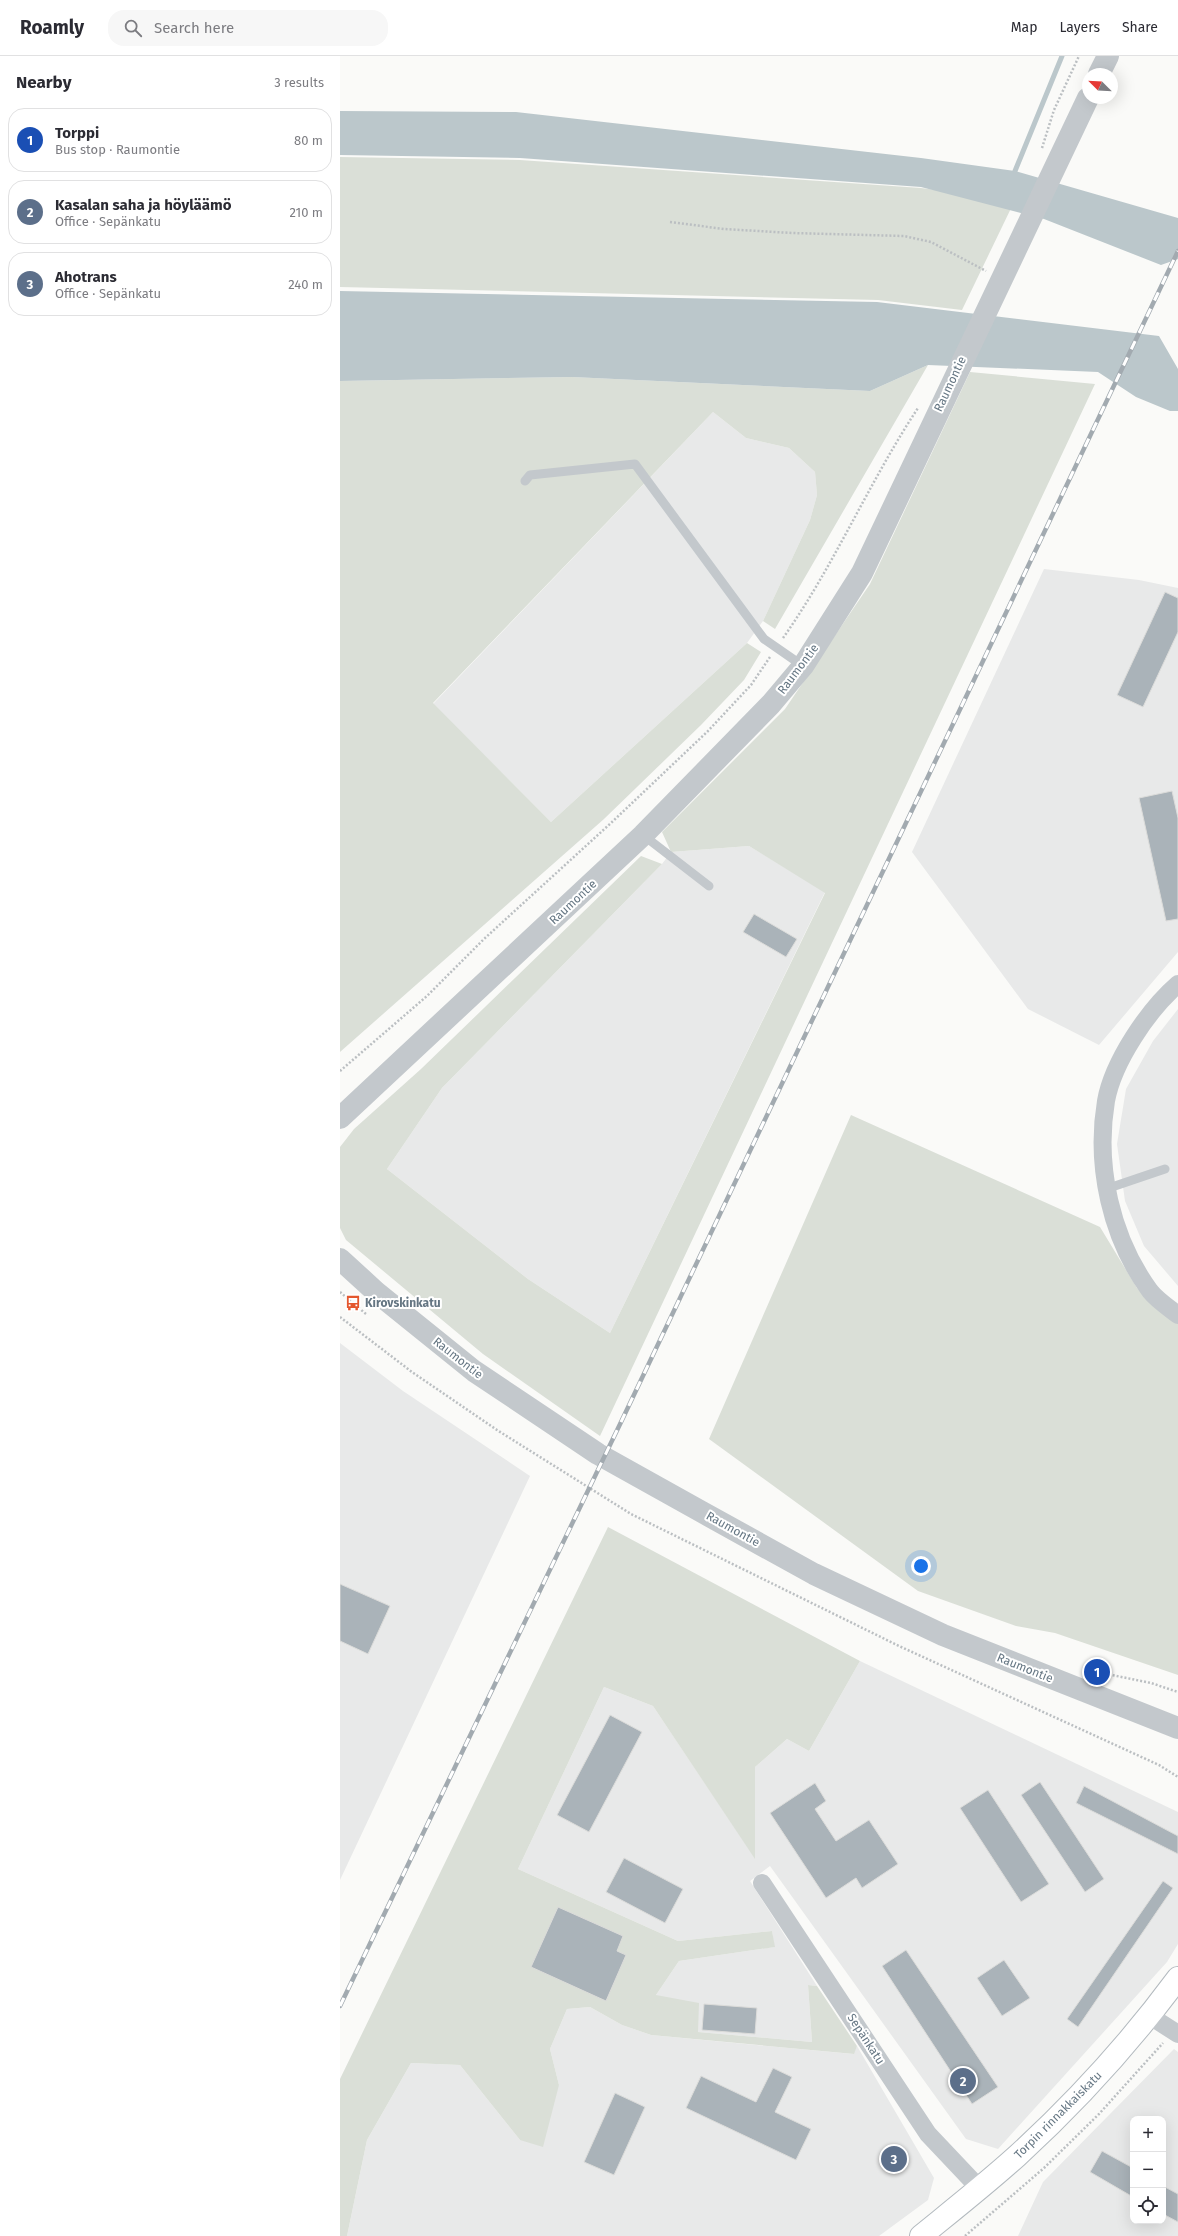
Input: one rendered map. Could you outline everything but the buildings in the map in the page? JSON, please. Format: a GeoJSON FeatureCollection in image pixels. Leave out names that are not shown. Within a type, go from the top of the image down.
{"type":"FeatureCollection","features":[{"type":"Feature","properties":{"kind":"main road","name":"Torpin rinnakkaiskatu"},"geometry":{"type":"LineString","coordinates":[[921,2236],[980,2189],[1089,2087],[1150,2016],[1178,1978]]}},
{"type":"Feature","properties":{"kind":"street"},"geometry":{"type":"LineString","coordinates":[[1102,68],[1108,56]]}},
{"type":"Feature","properties":{"kind":"street","name":"Raumontie"},"geometry":{"type":"LineString","coordinates":[[340,1118],[643,835],[771,704],[803,666],[862,572],[919,426],[987,308],[1085,104]]}},
{"type":"Feature","properties":{"kind":"street"},"geometry":{"type":"LineString","coordinates":[[1178,984],[1140,1025],[1116,1073],[1106,1100],[1103,1126],[1106,1189],[1113,1217],[1125,1248],[1151,1292],[1178,1315]]}},
{"type":"Feature","properties":{"kind":"street","name":"Raumontie"},"geometry":{"type":"LineString","coordinates":[[340,1259],[376,1292],[474,1371],[598,1454],[814,1574],[943,1635],[1175,1729]]}},
{"type":"Feature","properties":{"kind":"street","name":"Sepänkatu"},"geometry":{"type":"LineString","coordinates":[[762,1883],[928,2134],[980,2189]]}},
{"type":"Feature","properties":{"kind":"street"},"geometry":{"type":"LineString","coordinates":[[1150,2016],[1176,2033]]}},
{"type":"Feature","properties":{"kind":"lane"},"geometry":{"type":"LineString","coordinates":[[525,480],[530,475],[635,464],[764,639],[803,666]]}},
{"type":"Feature","properties":{"kind":"lane"},"geometry":{"type":"LineString","coordinates":[[643,835],[709,886]]}},
{"type":"Feature","properties":{"kind":"lane"},"geometry":{"type":"LineString","coordinates":[[1106,1189],[1165,1169]]}},
{"type":"Feature","properties":{"kind":"path"},"geometry":{"type":"LineString","coordinates":[[1054,110],[1079,56]]}},
{"type":"Feature","properties":{"kind":"path"},"geometry":{"type":"LineString","coordinates":[[670,222],[724,229],[769,232],[904,236],[931,242],[1001,278]]}},
{"type":"Feature","properties":{"kind":"path"},"geometry":{"type":"LineString","coordinates":[[340,1071],[427,996],[484,939],[611,823],[708,731],[751,685],[804,608],[919,426]]}},
{"type":"Feature","properties":{"kind":"path"},"geometry":{"type":"LineString","coordinates":[[340,1292],[366,1314]]}},
{"type":"Feature","properties":{"kind":"path"},"geometry":{"type":"LineString","coordinates":[[340,1317],[412,1372],[497,1430],[631,1514],[898,1646],[1159,1766],[1178,1777]]}},
{"type":"Feature","properties":{"kind":"path"},"geometry":{"type":"LineString","coordinates":[[1097,1672],[1151,1683],[1178,1692]]}},
{"type":"Feature","properties":{"kind":"path"},"geometry":{"type":"LineString","coordinates":[[965,2236],[1039,2173],[1083,2130],[1176,2033]]}},
{"type":"Feature","properties":{"kind":"shaded area"},"geometry":{"type":"Polygon","coordinates":[[[340,111],[516,112],[921,158],[1015,171],[1178,218],[1178,259],[1161,265],[1044,219],[921,187],[520,158],[340,155],[340,111]]]}},
{"type":"Feature","properties":{"kind":"shaded area"},"geometry":{"type":"Polygon","coordinates":[[[340,157],[520,160],[921,188],[1015,200],[962,310],[878,300],[340,287],[340,157]]]}},
{"type":"Feature","properties":{"kind":"shaded area"},"geometry":{"type":"Polygon","coordinates":[[[340,291],[877,302],[1159,336],[1178,369],[1178,411],[1170,411],[1136,397],[1098,372],[928,365],[870,391],[572,377],[340,381],[340,291]]]}},
{"type":"Feature","properties":{"kind":"shaded area"},"geometry":{"type":"Polygon","coordinates":[[[928,365],[775,629],[763,621],[810,520],[817,495],[815,472],[789,448],[746,438],[713,412],[433,703],[551,822],[747,643],[761,652],[744,680],[701,725],[604,819],[340,1052],[340,381],[572,377],[870,391],[928,365]]]}},
{"type":"Feature","properties":{"kind":"shaded area"},"geometry":{"type":"Polygon","coordinates":[[[970,372],[1095,384],[600,1436],[483,1354],[346,1240],[340,1228],[340,1147],[354,1129],[421,1069],[641,856],[662,864],[442,1088],[387,1169],[528,1279],[610,1333],[825,893],[749,846],[671,852],[662,832],[785,709],[870,584],[970,372]]]}},
{"type":"Feature","properties":{"kind":"shaded area"},"geometry":{"type":"Polygon","coordinates":[[[713,412],[746,438],[789,448],[815,472],[817,495],[810,520],[763,621],[747,643],[551,822],[433,704],[713,412]]]}},
{"type":"Feature","properties":{"kind":"shaded area"},"geometry":{"type":"Polygon","coordinates":[[[1044,569],[1139,580],[1178,588],[1178,952],[1099,1045],[1028,1009],[912,852],[1044,569]]]}},
{"type":"Feature","properties":{"kind":"shaded area"},"geometry":{"type":"Polygon","coordinates":[[[749,846],[825,892],[610,1333],[528,1279],[387,1169],[442,1088],[662,864],[671,852],[749,846]]]}},
{"type":"Feature","properties":{"kind":"shaded area"},"geometry":{"type":"Polygon","coordinates":[[[1178,1009],[1178,1286],[1144,1246],[1125,1201],[1117,1144],[1126,1089],[1153,1041],[1178,1009]]]}},
{"type":"Feature","properties":{"kind":"shaded area"},"geometry":{"type":"Polygon","coordinates":[[[851,1115],[1100,1227],[1137,1288],[1178,1321],[1178,1675],[1055,1633],[1016,1626],[918,1591],[709,1439],[851,1115]]]}},
{"type":"Feature","properties":{"kind":"shaded area"},"geometry":{"type":"Polygon","coordinates":[[[340,1343],[403,1391],[530,1476],[340,1880],[340,1343]]]}},
{"type":"Feature","properties":{"kind":"shaded area"},"geometry":{"type":"Polygon","coordinates":[[[608,1527],[860,1661],[809,1751],[787,1739],[755,1767],[755,1859],[653,1706],[604,1687],[518,1869],[678,1941],[772,1931],[775,1947],[679,1961],[656,1995],[699,2003],[698,2032],[812,2042],[808,1985],[817,1986],[857,2046],[854,2054],[651,2035],[622,2025],[590,2007],[567,2009],[550,2049],[559,2085],[543,2147],[520,2140],[460,2065],[411,2063],[367,2140],[347,2236],[340,2236],[340,2079],[608,1527]]]}},
{"type":"Feature","properties":{"kind":"shaded area"},"geometry":{"type":"Polygon","coordinates":[[[860,1661],[1178,1812],[1178,1944],[1167,1962],[998,2149],[966,2139],[770,1866],[750,1881],[817,1986],[808,1985],[812,2042],[698,2032],[656,1995],[679,1961],[774,1947],[772,1931],[678,1941],[518,1869],[604,1687],[653,1706],[755,1858],[755,1767],[787,1739],[809,1751],[860,1661]]]}},
{"type":"Feature","properties":{"kind":"shaded area"},"geometry":{"type":"Polygon","coordinates":[[[590,2007],[622,2025],[651,2035],[853,2054],[857,2046],[934,2178],[928,2200],[879,2236],[347,2236],[367,2140],[411,2063],[460,2065],[520,2140],[559,2085],[550,2049],[567,2009],[590,2007]]]}},
{"type":"Feature","properties":{"kind":"shaded area"},"geometry":{"type":"Polygon","coordinates":[[[1174,2049],[1178,2052],[1178,2236],[1018,2236],[1043,2182],[1174,2049]]]}},
{"type":"Feature","properties":{"kind":"waterway"},"geometry":{"type":"LineString","coordinates":[[1015,171],[1062,56]]}},
{"type":"Feature","properties":{"kind":"railway"},"geometry":{"type":"LineString","coordinates":[[340,2006],[622,1420],[1178,251]]}},
{"type":"Feature","properties":{"kind":"place","name":"Kirovskinkatu"},"geometry":{"type":"Point","coordinates":[353,1303]}},
{"type":"Feature","properties":{"kind":"place","name":"Torppi"},"geometry":{"type":"Point","coordinates":[1097,1672]}},
{"type":"Feature","properties":{"kind":"place","name":"Kasalan saha ja höyläämö"},"geometry":{"type":"Point","coordinates":[963,2081]}},
{"type":"Feature","properties":{"kind":"place","name":"Ahotrans"},"geometry":{"type":"Point","coordinates":[894,2159]}}]}
